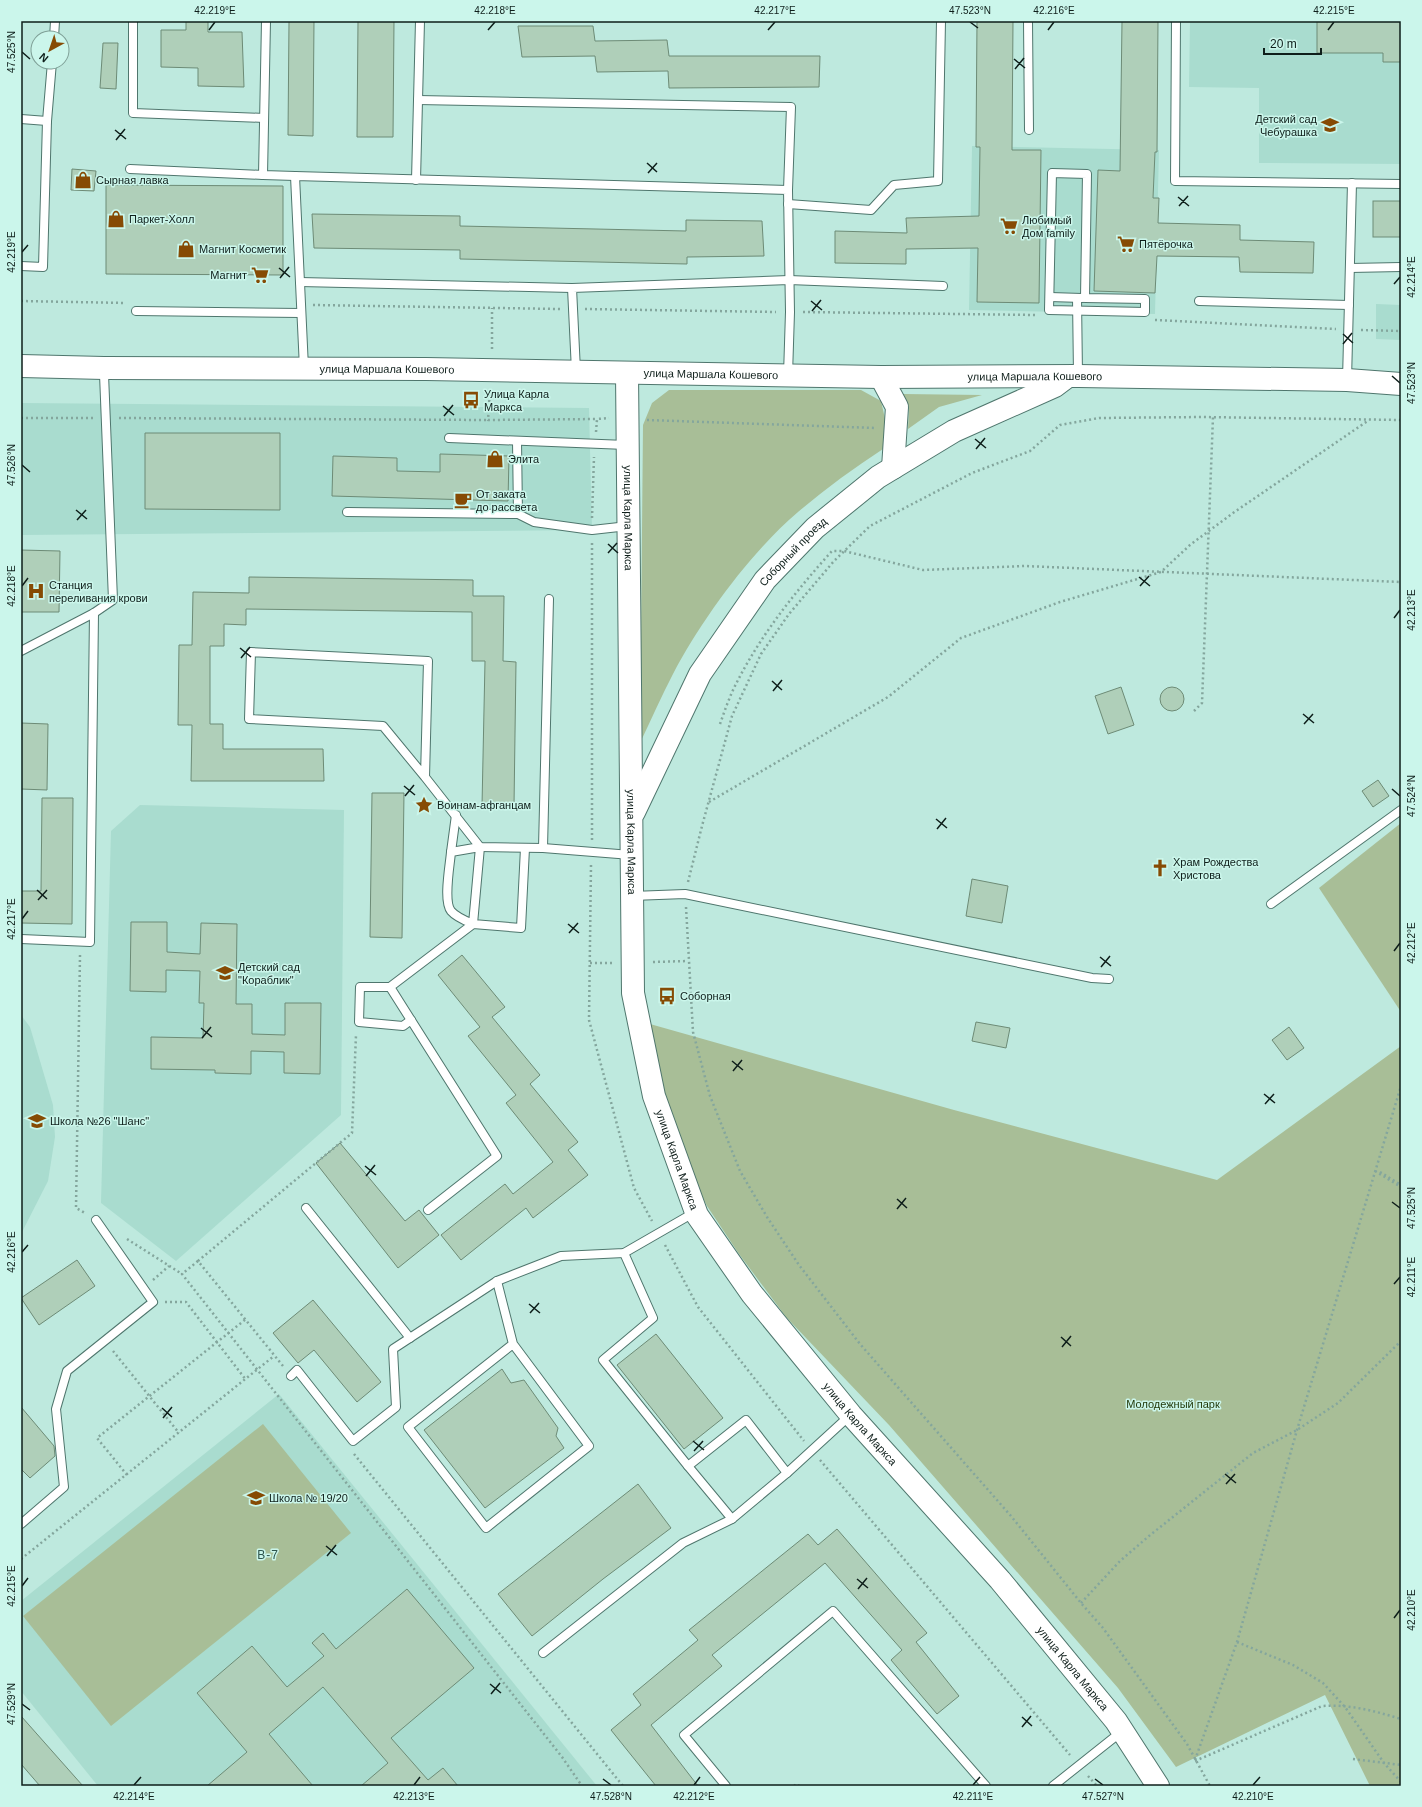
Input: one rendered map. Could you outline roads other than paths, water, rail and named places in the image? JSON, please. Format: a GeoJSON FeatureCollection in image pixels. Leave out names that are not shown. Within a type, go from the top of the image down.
{"type":"FeatureCollection","features":[{"type":"Feature","properties":{"kind":"street","name":"улица Маршала Кошевого"},"geometry":{"type":"LineString","coordinates":[[21,366],[304,373],[491,374],[576,372],[625,376],[788,376],[883,381],[1347,380],[1401,384]]}},
{"type":"Feature","properties":{"kind":"street"},"geometry":{"type":"LineString","coordinates":[[21,372],[104,374],[304,373]]}},
{"type":"Feature","properties":{"kind":"street"},"geometry":{"type":"LineString","coordinates":[[491,374],[883,381],[898,407],[893,468]]}},
{"type":"Feature","properties":{"kind":"street","name":"улица Карла Маркса"},"geometry":{"type":"LineString","coordinates":[[625,376],[629,855],[633,993],[654,1096],[697,1215],[752,1294],[851,1415],[1000,1580],[1116,1721],[1158,1786]]}},
{"type":"Feature","properties":{"kind":"street"},"geometry":{"type":"LineString","coordinates":[[1067,380],[1401,389]]}},
{"type":"Feature","properties":{"kind":"street","name":"Соборный проезд"},"geometry":{"type":"LineString","coordinates":[[629,821],[700,674],[765,580],[815,528],[878,477],[954,431],[1067,380]]}},
{"type":"Feature","properties":{"kind":"street"},"geometry":{"type":"LineString","coordinates":[[631,896],[628,995],[649,1099],[690,1215],[748,1302],[846,1419],[992,1585],[1116,1736],[1145,1786]]}},
{"type":"Feature","properties":{"kind":"lane"},"geometry":{"type":"LineString","coordinates":[[133,21],[133,113],[264,118]]}},
{"type":"Feature","properties":{"kind":"lane"},"geometry":{"type":"LineString","coordinates":[[263,175],[266,21]]}},
{"type":"Feature","properties":{"kind":"lane"},"geometry":{"type":"LineString","coordinates":[[416,180],[420,21]]}},
{"type":"Feature","properties":{"kind":"lane"},"geometry":{"type":"LineString","coordinates":[[788,204],[871,210],[894,185],[938,181],[942,21]]}},
{"type":"Feature","properties":{"kind":"lane"},"geometry":{"type":"LineString","coordinates":[[1028,21],[1029,130]]}},
{"type":"Feature","properties":{"kind":"lane"},"geometry":{"type":"LineString","coordinates":[[1176,21],[1176,181],[1401,184]]}},
{"type":"Feature","properties":{"kind":"lane"},"geometry":{"type":"LineString","coordinates":[[21,266],[43,267],[47,121],[51,70]]}},
{"type":"Feature","properties":{"kind":"lane"},"geometry":{"type":"LineString","coordinates":[[418,100],[791,107],[788,190],[790,312],[788,376]]}},
{"type":"Feature","properties":{"kind":"lane"},"geometry":{"type":"LineString","coordinates":[[21,119],[47,121]]}},
{"type":"Feature","properties":{"kind":"lane"},"geometry":{"type":"LineString","coordinates":[[130,169],[416,180],[788,190]]}},
{"type":"Feature","properties":{"kind":"lane"},"geometry":{"type":"LineString","coordinates":[[1050,297],[1081,298],[1145,299],[1145,312],[1078,311],[1049,310],[1052,173],[1087,174],[1081,298],[1078,311],[1067,380]]}},
{"type":"Feature","properties":{"kind":"lane"},"geometry":{"type":"LineString","coordinates":[[295,176],[304,373]]}},
{"type":"Feature","properties":{"kind":"lane"},"geometry":{"type":"LineString","coordinates":[[1347,380],[1352,183]]}},
{"type":"Feature","properties":{"kind":"lane"},"geometry":{"type":"LineString","coordinates":[[1350,268],[1401,267]]}},
{"type":"Feature","properties":{"kind":"lane"},"geometry":{"type":"LineString","coordinates":[[300,282],[572,288],[789,280],[943,286]]}},
{"type":"Feature","properties":{"kind":"lane"},"geometry":{"type":"LineString","coordinates":[[572,288],[576,372]]}},
{"type":"Feature","properties":{"kind":"lane"},"geometry":{"type":"LineString","coordinates":[[1199,301],[1349,305]]}},
{"type":"Feature","properties":{"kind":"lane"},"geometry":{"type":"LineString","coordinates":[[136,311],[301,309]]}},
{"type":"Feature","properties":{"kind":"lane"},"geometry":{"type":"LineString","coordinates":[[21,651],[94,613],[113,600],[104,374]]}},
{"type":"Feature","properties":{"kind":"lane"},"geometry":{"type":"LineString","coordinates":[[449,438],[625,445]]}},
{"type":"Feature","properties":{"kind":"lane"},"geometry":{"type":"LineString","coordinates":[[517,441],[518,514]]}},
{"type":"Feature","properties":{"kind":"lane"},"geometry":{"type":"LineString","coordinates":[[347,512],[518,514],[534,522],[592,530],[626,526]]}},
{"type":"Feature","properties":{"kind":"lane"},"geometry":{"type":"LineString","coordinates":[[542,848],[549,599]]}},
{"type":"Feature","properties":{"kind":"lane"},"geometry":{"type":"LineString","coordinates":[[21,939],[90,942],[94,613]]}},
{"type":"Feature","properties":{"kind":"lane"},"geometry":{"type":"LineString","coordinates":[[410,1020],[403,1026],[359,1022],[360,987],[390,987],[473,924],[480,846],[383,726],[249,719],[251,652],[428,661],[425,777]]}},
{"type":"Feature","properties":{"kind":"lane"},"geometry":{"type":"LineString","coordinates":[[1271,904],[1401,810]]}},
{"type":"Feature","properties":{"kind":"lane"},"geometry":{"type":"LineString","coordinates":[[456,815],[447,899],[452,913],[473,924],[521,928],[525,848]]}},
{"type":"Feature","properties":{"kind":"lane"},"geometry":{"type":"LineString","coordinates":[[451,852],[480,846],[542,848],[629,855]]}},
{"type":"Feature","properties":{"kind":"lane"},"geometry":{"type":"LineString","coordinates":[[631,896],[685,894],[1092,978],[1109,979]]}},
{"type":"Feature","properties":{"kind":"lane"},"geometry":{"type":"LineString","coordinates":[[390,987],[497,1156],[428,1210]]}},
{"type":"Feature","properties":{"kind":"lane"},"geometry":{"type":"LineString","coordinates":[[306,1208],[410,1338]]}},
{"type":"Feature","properties":{"kind":"lane"},"geometry":{"type":"LineString","coordinates":[[291,1376],[297,1370],[353,1441],[396,1407],[393,1349],[497,1281],[561,1256],[624,1253],[690,1215]]}},
{"type":"Feature","properties":{"kind":"lane"},"geometry":{"type":"LineString","coordinates":[[21,1524],[64,1487],[56,1409],[67,1371],[153,1302],[96,1220]]}},
{"type":"Feature","properties":{"kind":"lane"},"geometry":{"type":"LineString","coordinates":[[624,1253],[653,1318],[603,1360],[732,1519]]}},
{"type":"Feature","properties":{"kind":"lane"},"geometry":{"type":"LineString","coordinates":[[497,1281],[513,1344],[589,1446],[486,1528],[408,1428],[513,1344]]}},
{"type":"Feature","properties":{"kind":"lane"},"geometry":{"type":"LineString","coordinates":[[543,1653],[684,1543],[732,1519],[787,1473],[846,1419]]}},
{"type":"Feature","properties":{"kind":"lane"},"geometry":{"type":"LineString","coordinates":[[688,1466],[746,1420],[787,1473]]}},
{"type":"Feature","properties":{"kind":"lane"},"geometry":{"type":"LineString","coordinates":[[726,1786],[684,1735],[833,1611],[986,1786]]}},
{"type":"Feature","properties":{"kind":"lane"},"geometry":{"type":"LineString","coordinates":[[1053,1786],[1116,1736]]}},
{"type":"Feature","properties":{"kind":"place","name":"Детский сад Чебурашка"},"geometry":{"type":"Point","coordinates":[1330,125]}},
{"type":"Feature","properties":{"kind":"place","name":"Сырная лавка"},"geometry":{"type":"Point","coordinates":[83,180]}},
{"type":"Feature","properties":{"kind":"place","name":"Паркет-Холл"},"geometry":{"type":"Point","coordinates":[116,219]}},
{"type":"Feature","properties":{"kind":"place","name":"Любимый Дом family"},"geometry":{"type":"Point","coordinates":[1009,226]}},
{"type":"Feature","properties":{"kind":"place","name":"Пятёрочка"},"geometry":{"type":"Point","coordinates":[1126,244]}},
{"type":"Feature","properties":{"kind":"place","name":"Магнит Косметик"},"geometry":{"type":"Point","coordinates":[186,249]}},
{"type":"Feature","properties":{"kind":"place","name":"Магнит"},"geometry":{"type":"Point","coordinates":[260,275]}},
{"type":"Feature","properties":{"kind":"place","name":"Улица Карла Маркса"},"geometry":{"type":"Point","coordinates":[471,400]}},
{"type":"Feature","properties":{"kind":"place","name":"Элита"},"geometry":{"type":"Point","coordinates":[495,459]}},
{"type":"Feature","properties":{"kind":"place","name":"От заката до рассвета"},"geometry":{"type":"Point","coordinates":[463,500]}},
{"type":"Feature","properties":{"kind":"place","name":"Станция переливания крови"},"geometry":{"type":"Point","coordinates":[36,591]}},
{"type":"Feature","properties":{"kind":"place","name":"Воинам-афганцам"},"geometry":{"type":"Point","coordinates":[424,805]}},
{"type":"Feature","properties":{"kind":"place","name":"Храм Рождества Христова"},"geometry":{"type":"Point","coordinates":[1160,868]}},
{"type":"Feature","properties":{"kind":"place","name":"Детский сад \"Кораблик\""},"geometry":{"type":"Point","coordinates":[225,973]}},
{"type":"Feature","properties":{"kind":"place","name":"Соборная"},"geometry":{"type":"Point","coordinates":[667,996]}},
{"type":"Feature","properties":{"kind":"place","name":"Школа №26 \"Шанс\""},"geometry":{"type":"Point","coordinates":[37,1121]}},
{"type":"Feature","properties":{"kind":"place","name":"Школа № 19/20"},"geometry":{"type":"Point","coordinates":[256,1498]}},
{"type":"Feature","properties":{"kind":"district","name":"В-7"},"geometry":{"type":"Point","coordinates":[268,1555]}},
{"type":"Feature","properties":{"kind":"park label","name":"Молодежный парк"},"geometry":{"type":"Point","coordinates":[1173,1404]}}]}
